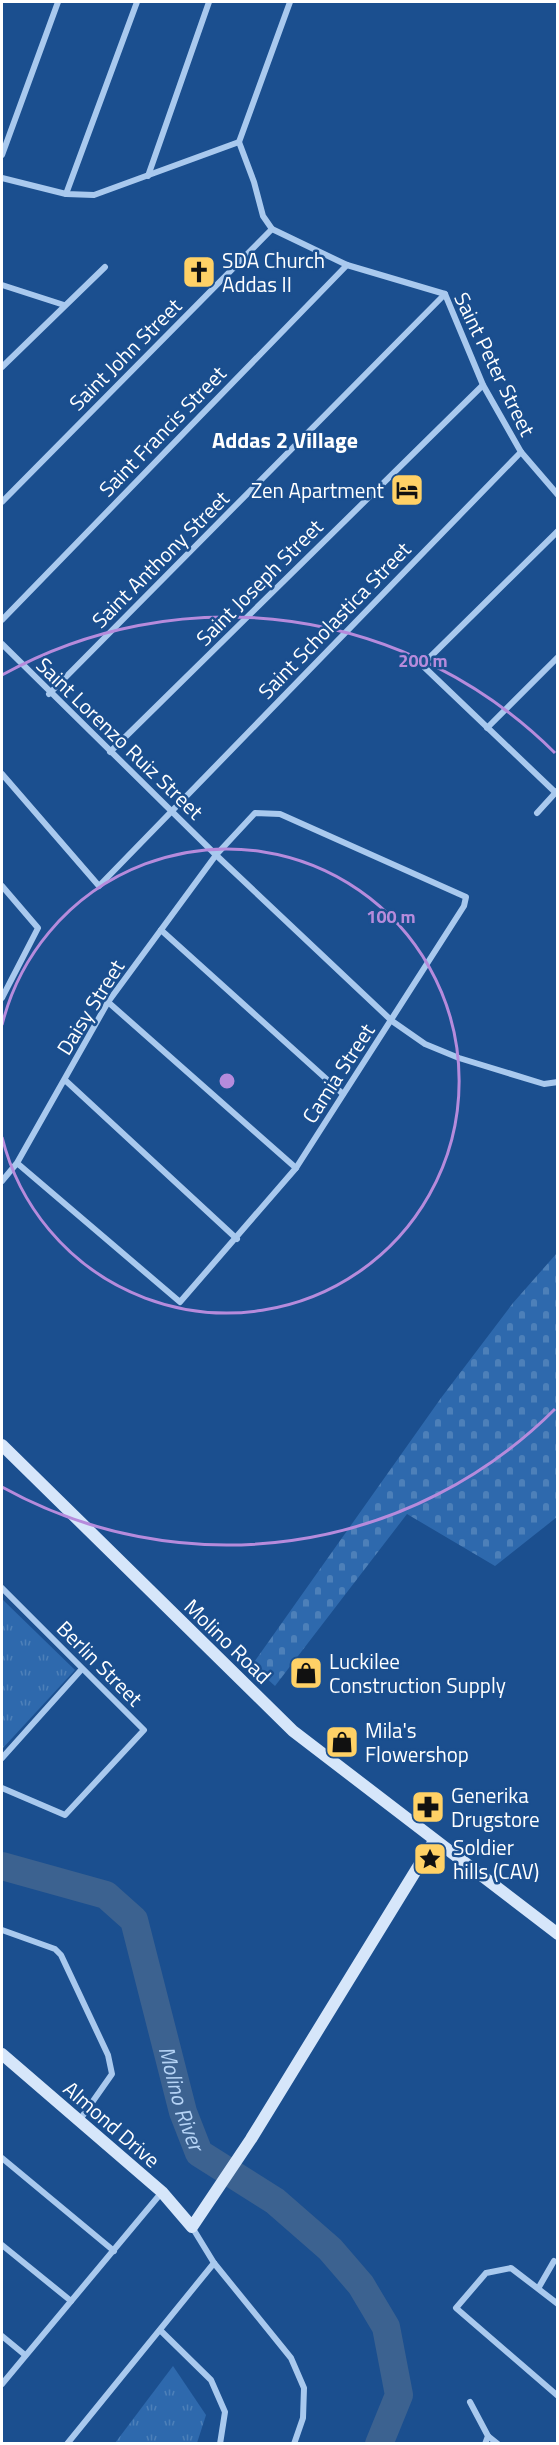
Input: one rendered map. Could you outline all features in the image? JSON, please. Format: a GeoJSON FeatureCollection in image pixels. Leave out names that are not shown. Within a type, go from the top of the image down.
{"type":"FeatureCollection","features":[{"type":"Feature","properties":{"kind":"main road","name":"Molino Road"},"geometry":{"type":"LineString","coordinates":[[2,1445],[293,1731],[558,1934]]}},
{"type":"Feature","properties":{"kind":"main road"},"geometry":{"type":"LineString","coordinates":[[192,2228],[251,2139],[434,1840]]}},
{"type":"Feature","properties":{"kind":"main road","name":"Almond Drive"},"geometry":{"type":"LineString","coordinates":[[2,2054],[162,2192],[192,2228]]}},
{"type":"Feature","properties":{"kind":"street"},"geometry":{"type":"LineString","coordinates":[[2,155],[58,2]]}},
{"type":"Feature","properties":{"kind":"street"},"geometry":{"type":"LineString","coordinates":[[66,194],[137,2]]}},
{"type":"Feature","properties":{"kind":"street"},"geometry":{"type":"LineString","coordinates":[[148,176],[209,2]]}},
{"type":"Feature","properties":{"kind":"street"},"geometry":{"type":"LineString","coordinates":[[272,230],[263,216],[254,182],[239,142],[290,2]]}},
{"type":"Feature","properties":{"kind":"street"},"geometry":{"type":"LineString","coordinates":[[2,178],[66,194],[94,195],[239,142]]}},
{"type":"Feature","properties":{"kind":"street","name":"Saint Peter Street"},"geometry":{"type":"LineString","coordinates":[[272,230],[347,265],[445,294],[483,385],[521,452],[558,495]]}},
{"type":"Feature","properties":{"kind":"street","name":"Saint John Street"},"geometry":{"type":"LineString","coordinates":[[2,502],[272,230]]}},
{"type":"Feature","properties":{"kind":"street","name":"Saint Francis Street"},"geometry":{"type":"LineString","coordinates":[[2,620],[347,265]]}},
{"type":"Feature","properties":{"kind":"street"},"geometry":{"type":"LineString","coordinates":[[2,367],[105,267]]}},
{"type":"Feature","properties":{"kind":"street"},"geometry":{"type":"LineString","coordinates":[[2,285],[64,305]]}},
{"type":"Feature","properties":{"kind":"street","name":"Saint Anthony Street"},"geometry":{"type":"LineString","coordinates":[[49,694],[445,294]]}},
{"type":"Feature","properties":{"kind":"street","name":"Saint Joseph Street"},"geometry":{"type":"LineString","coordinates":[[110,752],[483,385]]}},
{"type":"Feature","properties":{"kind":"street","name":"Saint Scholastica Street"},"geometry":{"type":"LineString","coordinates":[[2,774],[99,885],[521,452]]}},
{"type":"Feature","properties":{"kind":"street"},"geometry":{"type":"LineString","coordinates":[[537,813],[557,792],[422,665],[558,531]]}},
{"type":"Feature","properties":{"kind":"street","name":"Saint Lorenzo Ruiz Street"},"geometry":{"type":"LineString","coordinates":[[2,644],[49,694],[216,855]]}},
{"type":"Feature","properties":{"kind":"street"},"geometry":{"type":"LineString","coordinates":[[487,728],[558,657]]}},
{"type":"Feature","properties":{"kind":"street","name":"Daisy Street"},"geometry":{"type":"LineString","coordinates":[[2,1181],[17,1163],[108,1002],[216,855],[255,813],[280,814],[466,897],[464,906],[392,1021]]}},
{"type":"Feature","properties":{"kind":"street","name":"Camia Street"},"geometry":{"type":"LineString","coordinates":[[17,1163],[180,1302],[237,1239],[296,1168],[392,1021],[216,855]]}},
{"type":"Feature","properties":{"kind":"street"},"geometry":{"type":"LineString","coordinates":[[2,886],[38,928],[2,998]]}},
{"type":"Feature","properties":{"kind":"street"},"geometry":{"type":"LineString","coordinates":[[161,930],[343,1094]]}},
{"type":"Feature","properties":{"kind":"street"},"geometry":{"type":"LineString","coordinates":[[108,1002],[296,1168]]}},
{"type":"Feature","properties":{"kind":"street"},"geometry":{"type":"LineString","coordinates":[[392,1021],[424,1044],[459,1058],[544,1084],[558,1082]]}},
{"type":"Feature","properties":{"kind":"street"},"geometry":{"type":"LineString","coordinates":[[64,1080],[237,1239]]}},
{"type":"Feature","properties":{"kind":"street","name":"Berlin Street"},"geometry":{"type":"LineString","coordinates":[[2,1588],[81,1670],[144,1730],[65,1815],[2,1788]]}},
{"type":"Feature","properties":{"kind":"street"},"geometry":{"type":"LineString","coordinates":[[2,1758],[81,1670]]}},
{"type":"Feature","properties":{"kind":"street"},"geometry":{"type":"LineString","coordinates":[[2,1930],[55,1949],[61,1954],[108,2055],[112,2074],[79,2121]]}},
{"type":"Feature","properties":{"kind":"street"},"geometry":{"type":"LineString","coordinates":[[2,2158],[114,2251]]}},
{"type":"Feature","properties":{"kind":"street"},"geometry":{"type":"LineString","coordinates":[[2,2384],[162,2192]]}},
{"type":"Feature","properties":{"kind":"street"},"geometry":{"type":"LineString","coordinates":[[192,2228],[214,2263],[291,2358],[304,2388],[303,2418],[294,2444]]}},
{"type":"Feature","properties":{"kind":"street"},"geometry":{"type":"LineString","coordinates":[[2,2245],[71,2301]]}},
{"type":"Feature","properties":{"kind":"street"},"geometry":{"type":"LineString","coordinates":[[539,2287],[554,2260]]}},
{"type":"Feature","properties":{"kind":"street"},"geometry":{"type":"LineString","coordinates":[[67,2444],[214,2263]]}},
{"type":"Feature","properties":{"kind":"street"},"geometry":{"type":"LineString","coordinates":[[558,2304],[539,2287],[511,2268],[486,2273],[456,2308],[558,2396]]}},
{"type":"Feature","properties":{"kind":"street"},"geometry":{"type":"LineString","coordinates":[[160,2330],[211,2380],[225,2412],[220,2444]]}},
{"type":"Feature","properties":{"kind":"street"},"geometry":{"type":"LineString","coordinates":[[2,2336],[25,2355]]}},
{"type":"Feature","properties":{"kind":"street"},"geometry":{"type":"LineString","coordinates":[[470,2402],[488,2436],[498,2444]]}},
{"type":"Feature","properties":{"kind":"street"},"geometry":{"type":"LineString","coordinates":[[485,2444],[488,2436]]}},
{"type":"Feature","properties":{"kind":"green space"},"geometry":{"type":"Polygon","coordinates":[[[557,1253],[557,1517],[495,1566],[407,1514],[275,1686],[252,1665],[441,1398],[513,1303],[557,1253]]]}},
{"type":"Feature","properties":{"kind":"green space"},"geometry":{"type":"Polygon","coordinates":[[[2,1599],[75,1670],[2,1749],[2,1599]]]}},
{"type":"Feature","properties":{"kind":"green space"},"geometry":{"type":"Polygon","coordinates":[[[173,2366],[206,2415],[197,2443],[115,2443],[173,2366]]]}},
{"type":"Feature","properties":{"kind":"waterway","name":"Molino River"},"geometry":{"type":"LineString","coordinates":[[2,1866],[106,1895],[134,1920],[183,2112],[199,2153],[275,2201],[330,2249],[361,2285],[386,2327],[399,2395],[379,2444]]}},
{"type":"Feature","properties":{"kind":"place","name":"SDA Church Addas II"},"geometry":{"type":"Point","coordinates":[199,272]}},
{"type":"Feature","properties":{"kind":"place","name":"Zen Apartment"},"geometry":{"type":"Point","coordinates":[407,490]}},
{"type":"Feature","properties":{"kind":"place","name":"Luckilee Construction Supply"},"geometry":{"type":"Point","coordinates":[306,1673]}},
{"type":"Feature","properties":{"kind":"place","name":"Mila's Flowershop"},"geometry":{"type":"Point","coordinates":[342,1742]}},
{"type":"Feature","properties":{"kind":"place","name":"Generika Drugstore"},"geometry":{"type":"Point","coordinates":[428,1807]}},
{"type":"Feature","properties":{"kind":"place","name":"Soldier hills (CAV)"},"geometry":{"type":"Point","coordinates":[430,1859]}},
{"type":"Feature","properties":{"kind":"district","name":"Addas 2 Village"},"geometry":{"type":"Point","coordinates":[285,440]}}]}
